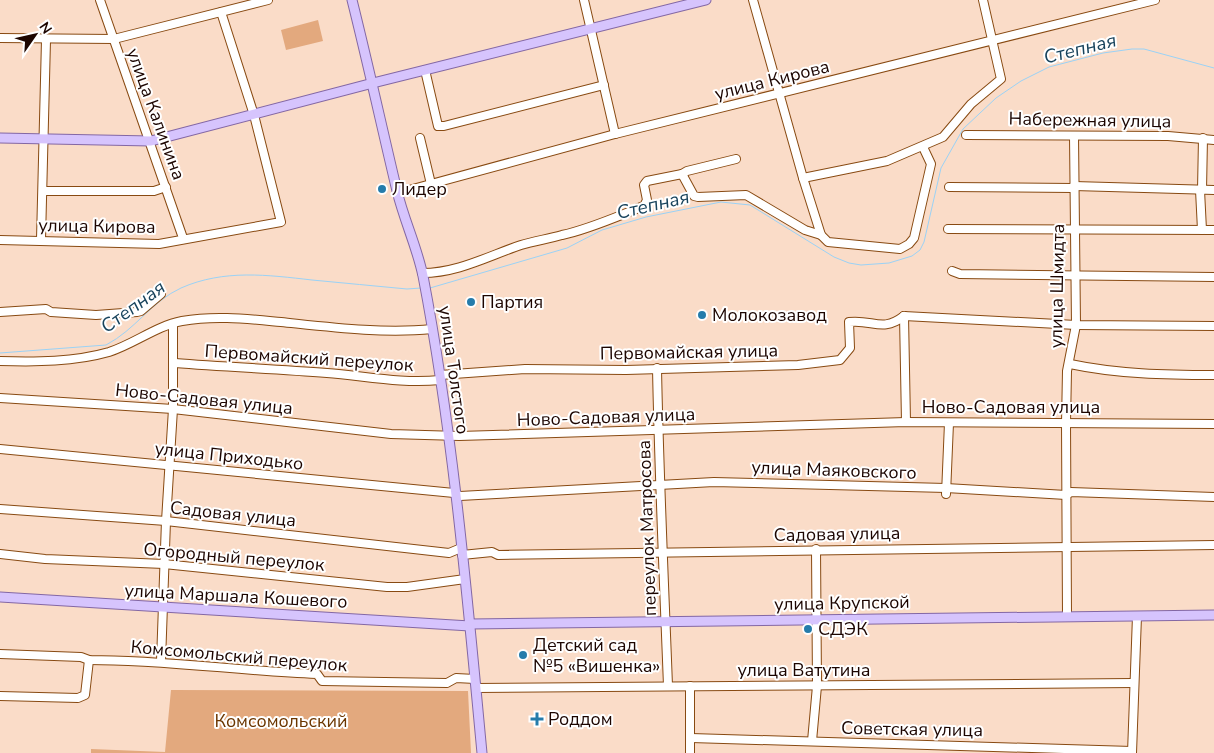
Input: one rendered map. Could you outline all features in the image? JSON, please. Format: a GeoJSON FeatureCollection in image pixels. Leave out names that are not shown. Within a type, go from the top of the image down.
{"type":"FeatureCollection","features":[{"type":"Feature","properties":{"kind":"main road","name":"улица Толстого"},"geometry":{"type":"LineString","coordinates":[[352,0],[398,193],[423,275],[427,298],[447,434],[470,625],[482,753]]}},
{"type":"Feature","properties":{"kind":"main road"},"geometry":{"type":"LineString","coordinates":[[0,138],[151,141],[424,70],[706,0]]}},
{"type":"Feature","properties":{"kind":"main road","name":"улица Маршала Кошевого"},"geometry":{"type":"LineString","coordinates":[[0,597],[470,625]]}},
{"type":"Feature","properties":{"kind":"main road","name":"улица Крупской"},"geometry":{"type":"LineString","coordinates":[[470,625],[1214,615]]}},
{"type":"Feature","properties":{"kind":"street","name":"улица Калинина"},"geometry":{"type":"LineString","coordinates":[[100,0],[151,141],[183,238]]}},
{"type":"Feature","properties":{"kind":"street"},"geometry":{"type":"LineString","coordinates":[[0,38],[46,40],[114,39],[268,0]]}},
{"type":"Feature","properties":{"kind":"street"},"geometry":{"type":"LineString","coordinates":[[584,0],[615,134]]}},
{"type":"Feature","properties":{"kind":"street"},"geometry":{"type":"LineString","coordinates":[[753,0],[803,178],[821,235],[828,242],[848,246],[900,249],[909,244],[914,238],[930,164],[923,147]]}},
{"type":"Feature","properties":{"kind":"street"},"geometry":{"type":"LineString","coordinates":[[803,178],[887,161],[943,137],[971,104],[1001,79],[983,0]]}},
{"type":"Feature","properties":{"kind":"street","name":"улица Кирова"},"geometry":{"type":"LineString","coordinates":[[398,193],[615,134],[1154,0]]}},
{"type":"Feature","properties":{"kind":"street"},"geometry":{"type":"LineString","coordinates":[[221,12],[254,115]]}},
{"type":"Feature","properties":{"kind":"street"},"geometry":{"type":"LineString","coordinates":[[42,239],[46,40]]}},
{"type":"Feature","properties":{"kind":"street"},"geometry":{"type":"LineString","coordinates":[[424,70],[438,126],[604,85]]}},
{"type":"Feature","properties":{"kind":"street","name":"улица Кирова"},"geometry":{"type":"LineString","coordinates":[[0,240],[42,239],[159,244],[183,238],[281,222],[254,115]]}},
{"type":"Feature","properties":{"kind":"street","name":"Набережная улица"},"geometry":{"type":"LineString","coordinates":[[966,135],[1203,138],[1214,140]]}},
{"type":"Feature","properties":{"kind":"street","name":"улица Шмидта"},"geometry":{"type":"LineString","coordinates":[[1067,616],[1066,423],[1068,371],[1076,325],[1073,187],[1074,136]]}},
{"type":"Feature","properties":{"kind":"street"},"geometry":{"type":"LineString","coordinates":[[420,138],[430,184]]}},
{"type":"Feature","properties":{"kind":"street"},"geometry":{"type":"LineString","coordinates":[[1202,230],[1203,138]]}},
{"type":"Feature","properties":{"kind":"street"},"geometry":{"type":"LineString","coordinates":[[423,275],[462,267],[521,245],[562,236],[625,214],[644,206],[647,200],[644,184],[647,181],[682,174],[687,171],[736,159]]}},
{"type":"Feature","properties":{"kind":"street"},"geometry":{"type":"LineString","coordinates":[[682,174],[694,196],[698,198],[746,195],[805,230],[821,235]]}},
{"type":"Feature","properties":{"kind":"street"},"geometry":{"type":"LineString","coordinates":[[44,191],[154,191],[166,187]]}},
{"type":"Feature","properties":{"kind":"street"},"geometry":{"type":"LineString","coordinates":[[948,188],[1073,187],[1214,190]]}},
{"type":"Feature","properties":{"kind":"street"},"geometry":{"type":"LineString","coordinates":[[948,229],[1214,230]]}},
{"type":"Feature","properties":{"kind":"street"},"geometry":{"type":"LineString","coordinates":[[952,271],[960,274],[1214,277]]}},
{"type":"Feature","properties":{"kind":"street"},"geometry":{"type":"LineString","coordinates":[[0,312],[46,310],[96,315],[137,312],[141,311],[161,294]]}},
{"type":"Feature","properties":{"kind":"street"},"geometry":{"type":"LineString","coordinates":[[906,422],[904,316],[1076,325],[1214,326]]}},
{"type":"Feature","properties":{"kind":"street","name":"Первомайская улица"},"geometry":{"type":"LineString","coordinates":[[440,377],[525,369],[798,365],[840,360],[850,348],[850,322],[859,321],[884,326],[893,325],[904,316]]}},
{"type":"Feature","properties":{"kind":"street"},"geometry":{"type":"LineString","coordinates":[[0,361],[47,361],[86,357],[109,352],[183,321],[242,317],[366,328],[432,329]]}},
{"type":"Feature","properties":{"kind":"street"},"geometry":{"type":"LineString","coordinates":[[161,661],[166,521],[175,363],[173,324]]}},
{"type":"Feature","properties":{"kind":"street","name":"Первомайский переулок"},"geometry":{"type":"LineString","coordinates":[[175,363],[328,373],[391,381],[420,382],[440,377]]}},
{"type":"Feature","properties":{"kind":"street"},"geometry":{"type":"LineString","coordinates":[[1070,364],[1089,368],[1175,375],[1214,375]]}},
{"type":"Feature","properties":{"kind":"street","name":"переулок Матросова"},"geometry":{"type":"LineString","coordinates":[[657,368],[658,430],[662,484],[661,552],[668,686]]}},
{"type":"Feature","properties":{"kind":"street","name":"Ново-Садовая улица"},"geometry":{"type":"LineString","coordinates":[[0,398],[173,409],[391,434],[447,434],[459,436],[518,436],[906,422],[1155,422],[1214,424]]}},
{"type":"Feature","properties":{"kind":"street"},"geometry":{"type":"LineString","coordinates":[[946,491],[949,423]]}},
{"type":"Feature","properties":{"kind":"street","name":"улица Приходько"},"geometry":{"type":"LineString","coordinates":[[0,449],[454,493]]}},
{"type":"Feature","properties":{"kind":"street","name":"улица Маяковского"},"geometry":{"type":"LineString","coordinates":[[454,493],[460,496],[714,482],[1066,495],[1071,492],[1214,497]]}},
{"type":"Feature","properties":{"kind":"street","name":"Садовая улица"},"geometry":{"type":"LineString","coordinates":[[0,509],[166,521],[449,553],[492,552],[498,555],[816,549],[1214,545]]}},
{"type":"Feature","properties":{"kind":"street"},"geometry":{"type":"LineString","coordinates":[[812,741],[817,686],[816,549]]}},
{"type":"Feature","properties":{"kind":"street","name":"Огородный переулок"},"geometry":{"type":"LineString","coordinates":[[0,554],[45,559],[164,564],[387,587],[407,587],[464,579]]}},
{"type":"Feature","properties":{"kind":"street"},"geometry":{"type":"LineString","coordinates":[[1132,752],[1136,616]]}},
{"type":"Feature","properties":{"kind":"street","name":"Комсомольский переулок"},"geometry":{"type":"LineString","coordinates":[[0,654],[81,657],[89,660],[161,661],[263,672],[317,674],[322,681],[447,683],[456,678],[475,683]]}},
{"type":"Feature","properties":{"kind":"street"},"geometry":{"type":"LineString","coordinates":[[0,696],[78,698],[85,695],[89,660]]}},
{"type":"Feature","properties":{"kind":"street","name":"улица Ватутина"},"geometry":{"type":"LineString","coordinates":[[475,683],[817,686],[1133,683]]}},
{"type":"Feature","properties":{"kind":"street"},"geometry":{"type":"LineString","coordinates":[[690,686],[690,753]]}},
{"type":"Feature","properties":{"kind":"street","name":"Советская улица"},"geometry":{"type":"LineString","coordinates":[[690,738],[1132,752]]}},
{"type":"Feature","properties":{"kind":"green space"},"geometry":{"type":"Polygon","coordinates":[[[318,20],[323,41],[286,50],[281,30],[318,20]]]}},
{"type":"Feature","properties":{"kind":"green space","name":"Комсомольский"},"geometry":{"type":"Polygon","coordinates":[[[171,690],[468,691],[471,753],[91,753],[91,749],[165,752],[171,690]]]}},
{"type":"Feature","properties":{"kind":"waterway","name":"Степная"},"geometry":{"type":"LineString","coordinates":[[430,288],[567,248],[602,230],[646,217],[721,202],[750,205],[834,257],[849,263],[861,265],[889,263],[912,256],[920,250],[924,242],[941,168],[963,129],[996,98],[1021,81],[1049,67],[1103,53],[1132,49],[1144,49],[1214,68]]}},
{"type":"Feature","properties":{"kind":"waterway","name":"Степная"},"geometry":{"type":"LineString","coordinates":[[0,353],[106,345],[126,332],[161,300],[181,288],[213,278],[263,275],[407,289],[421,288]]}},
{"type":"Feature","properties":{"kind":"place","name":"Лидер"},"geometry":{"type":"Point","coordinates":[382,189]}},
{"type":"Feature","properties":{"kind":"place","name":"Партия"},"geometry":{"type":"Point","coordinates":[471,302]}},
{"type":"Feature","properties":{"kind":"place","name":"Молокозавод"},"geometry":{"type":"Point","coordinates":[702,315]}},
{"type":"Feature","properties":{"kind":"place","name":"СДЭК"},"geometry":{"type":"Point","coordinates":[808,629]}},
{"type":"Feature","properties":{"kind":"place","name":"Детский сад №5 «Вишенка»"},"geometry":{"type":"Point","coordinates":[523,655]}},
{"type":"Feature","properties":{"kind":"place","name":"Роддом"},"geometry":{"type":"Point","coordinates":[537,719]}}]}
